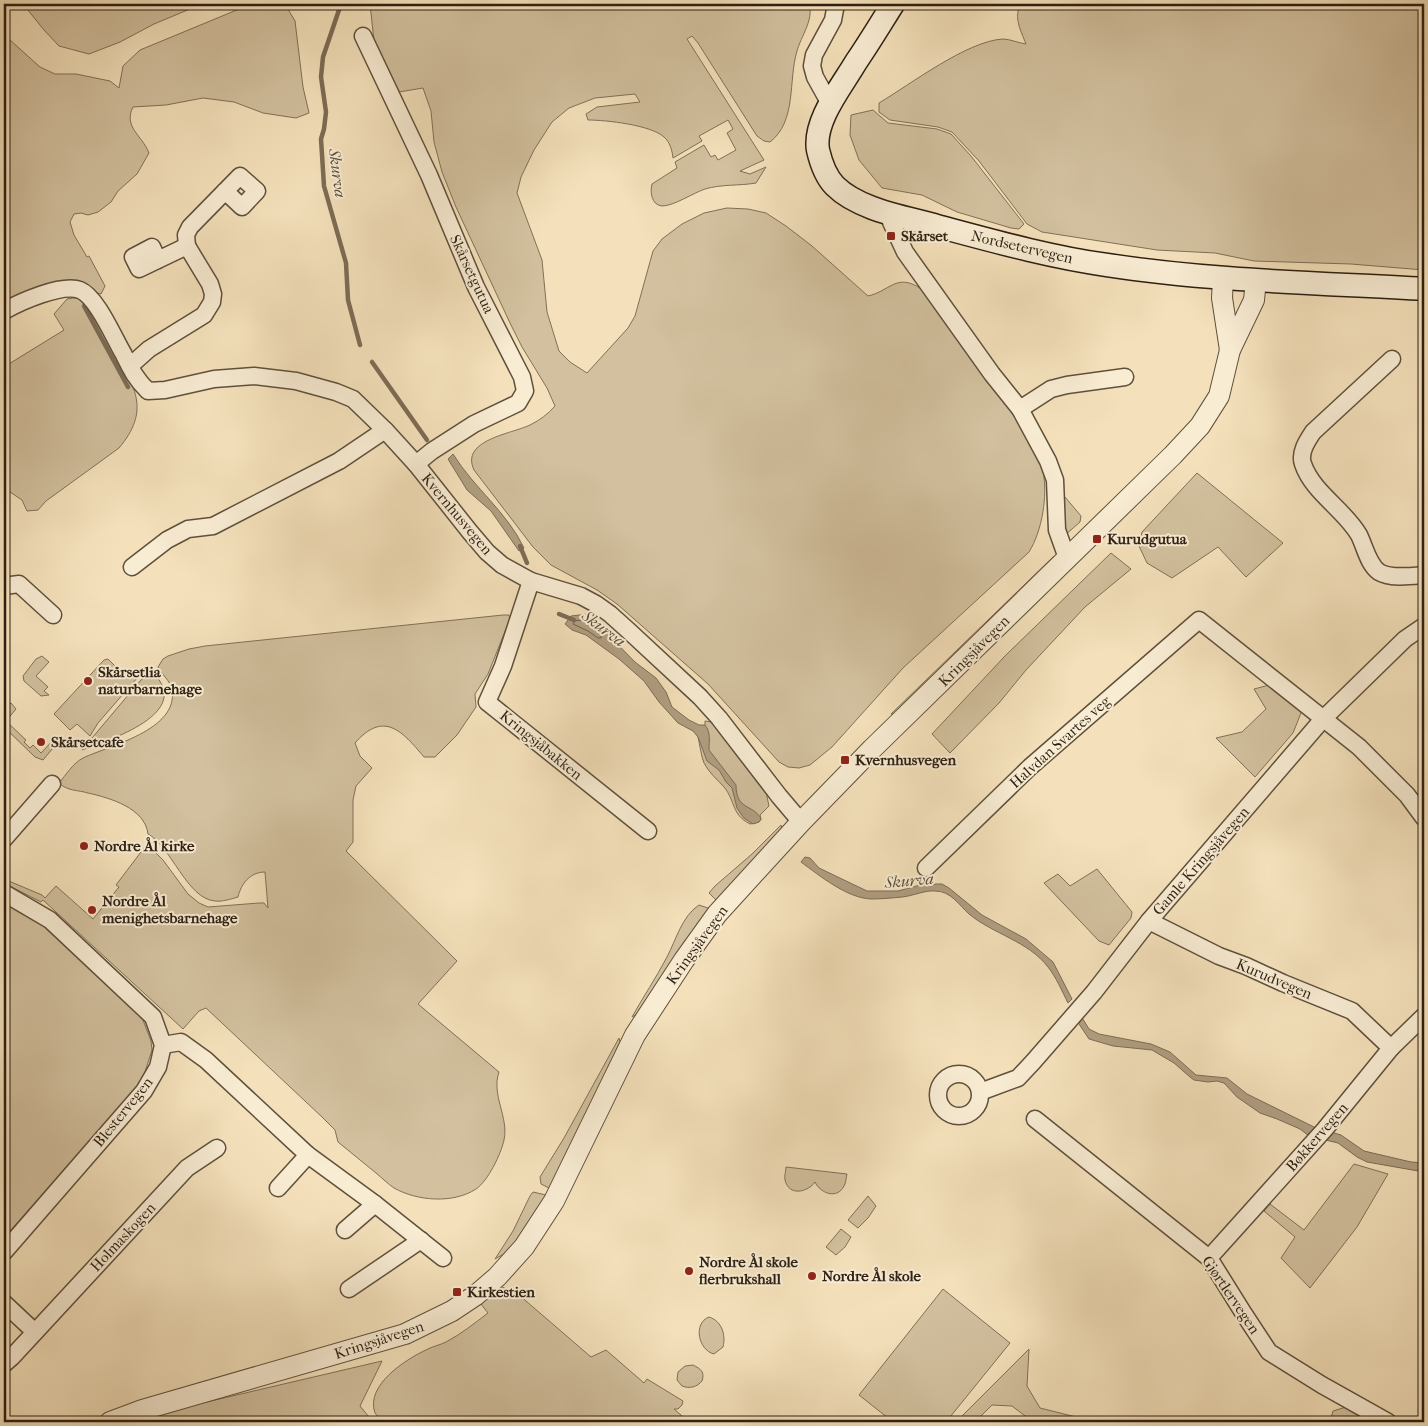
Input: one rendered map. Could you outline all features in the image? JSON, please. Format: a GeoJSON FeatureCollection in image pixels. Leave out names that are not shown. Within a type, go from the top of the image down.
{"type":"FeatureCollection","features":[{"type":"Feature","properties":{"kind":"main road","name":"Nordsetervegen"},"geometry":{"type":"LineString","coordinates":[[893,4],[830,104],[821,125],[818,147],[821,164],[836,187],[851,197],[889,213],[1027,250],[1143,270],[1223,278],[1424,289]]}},
{"type":"Feature","properties":{"kind":"street"},"geometry":{"type":"LineString","coordinates":[[830,104],[815,77],[812,66],[817,47],[833,20],[836,4]]}},
{"type":"Feature","properties":{"kind":"street","name":"Skårsetgutua"},"geometry":{"type":"LineString","coordinates":[[363,36],[428,175],[476,286],[522,377],[525,391],[518,403],[474,424],[432,451],[416,464]]}},
{"type":"Feature","properties":{"kind":"street"},"geometry":{"type":"LineString","coordinates":[[130,366],[149,349],[204,315],[212,302],[213,294],[210,284],[187,246],[186,235],[190,227],[225,191]]}},
{"type":"Feature","properties":{"kind":"street"},"geometry":{"type":"LineString","coordinates":[[889,213],[891,222],[905,252],[992,374],[1020,409],[1048,461],[1055,480],[1057,530],[1067,558]]}},
{"type":"Feature","properties":{"kind":"street"},"geometry":{"type":"LineString","coordinates":[[158,260],[187,246]]}},
{"type":"Feature","properties":{"kind":"street","name":"Kringsjåvegen"},"geometry":{"type":"LineString","coordinates":[[1223,278],[1222,298],[1230,350]]}},
{"type":"Feature","properties":{"kind":"street","name":"Kringsjåvegen"},"geometry":{"type":"LineString","coordinates":[[110,1422],[142,1410],[405,1334],[452,1311],[476,1295],[515,1258],[554,1201],[634,1035],[717,914],[801,822],[872,749],[1173,455],[1200,426],[1220,396],[1230,350],[1254,300],[1256,280]]}},
{"type":"Feature","properties":{"kind":"street","name":"Kvernhusvegen"},"geometry":{"type":"LineString","coordinates":[[4,311],[23,301],[48,292],[80,290],[97,305],[137,381],[148,390],[165,390],[214,379],[254,376],[296,381],[336,392],[353,399],[416,464],[487,552],[502,565],[531,581],[581,596],[610,614],[700,697],[719,718],[801,822]]}},
{"type":"Feature","properties":{"kind":"street"},"geometry":{"type":"LineString","coordinates":[[1392,359],[1313,432],[1304,444],[1302,462],[1312,482],[1342,512],[1358,534],[1371,563],[1380,573],[1402,577],[1424,575]]}},
{"type":"Feature","properties":{"kind":"street"},"geometry":{"type":"LineString","coordinates":[[1020,409],[1051,389],[1125,377]]}},
{"type":"Feature","properties":{"kind":"street"},"geometry":{"type":"LineString","coordinates":[[132,568],[167,540],[188,528],[213,526],[339,461],[385,430]]}},
{"type":"Feature","properties":{"kind":"street","name":"Kringsjåbakken"},"geometry":{"type":"LineString","coordinates":[[531,581],[503,666],[487,702],[648,831]]}},
{"type":"Feature","properties":{"kind":"street"},"geometry":{"type":"LineString","coordinates":[[4,586],[19,584],[53,615]]}},
{"type":"Feature","properties":{"kind":"street","name":"Halvdan Svartes veg"},"geometry":{"type":"LineString","coordinates":[[926,868],[1030,767],[1199,620],[1323,719]]}},
{"type":"Feature","properties":{"kind":"street","name":"Gamle Kringsjåvegen"},"geometry":{"type":"LineString","coordinates":[[980,1092],[1018,1078],[1094,992],[1149,921],[1323,719],[1405,639],[1424,626]]}},
{"type":"Feature","properties":{"kind":"street"},"geometry":{"type":"LineString","coordinates":[[1323,719],[1359,747],[1407,795],[1424,818]]}},
{"type":"Feature","properties":{"kind":"street"},"geometry":{"type":"LineString","coordinates":[[4,839],[52,784]]}},
{"type":"Feature","properties":{"kind":"street"},"geometry":{"type":"LineString","coordinates":[[4,893],[50,920],[153,1017],[163,1045],[181,1042],[206,1060],[308,1155],[375,1204],[443,1258]]}},
{"type":"Feature","properties":{"kind":"street","name":"Kurudvegen"},"geometry":{"type":"LineString","coordinates":[[1149,921],[1218,956],[1352,1010],[1391,1048]]}},
{"type":"Feature","properties":{"kind":"street","name":"Bøkkervegen"},"geometry":{"type":"LineString","coordinates":[[1209,1258],[1321,1134],[1391,1048],[1424,1016]]}},
{"type":"Feature","properties":{"kind":"street","name":"Blestervegen"},"geometry":{"type":"LineString","coordinates":[[4,1252],[144,1091],[158,1067],[163,1045]]}},
{"type":"Feature","properties":{"kind":"street","name":"Gjørtlervegen"},"geometry":{"type":"LineString","coordinates":[[1035,1119],[1209,1258],[1269,1352],[1322,1385],[1388,1422]]}},
{"type":"Feature","properties":{"kind":"street","name":"Holmaskogen"},"geometry":{"type":"LineString","coordinates":[[4,1364],[187,1168],[217,1148]]}},
{"type":"Feature","properties":{"kind":"street"},"geometry":{"type":"LineString","coordinates":[[278,1188],[308,1155]]}},
{"type":"Feature","properties":{"kind":"street"},"geometry":{"type":"LineString","coordinates":[[345,1230],[375,1204]]}},
{"type":"Feature","properties":{"kind":"street"},"geometry":{"type":"LineString","coordinates":[[349,1290],[421,1240]]}},
{"type":"Feature","properties":{"kind":"street"},"geometry":{"type":"LineString","coordinates":[[4,1303],[35,1332]]}},
{"type":"Feature","properties":{"kind":"shaded area"},"geometry":{"type":"Polygon","coordinates":[[[23,4],[202,4],[154,24],[120,42],[89,54],[59,46],[23,4]]]}},
{"type":"Feature","properties":{"kind":"shaded area"},"geometry":{"type":"Polygon","coordinates":[[[259,4],[286,6],[295,21],[303,87],[309,113],[296,118],[263,113],[234,102],[203,98],[166,105],[133,107],[130,120],[132,126],[149,153],[137,174],[118,191],[111,202],[98,212],[88,215],[74,214],[70,222],[74,235],[87,257],[89,256],[105,286],[101,294],[93,292],[4,304],[4,31],[10,40],[40,67],[55,74],[76,74],[110,81],[119,88],[123,66],[140,50],[244,7],[259,4]]]}},
{"type":"Feature","properties":{"kind":"shaded area"},"geometry":{"type":"Polygon","coordinates":[[[370,4],[809,4],[810,16],[794,63],[788,112],[779,133],[770,142],[764,141],[757,136],[698,43],[692,36],[687,39],[764,160],[740,171],[750,174],[766,167],[756,183],[718,186],[705,189],[678,202],[662,206],[658,205],[653,200],[651,194],[652,184],[677,168],[675,162],[704,145],[711,157],[715,155],[718,160],[736,150],[727,133],[733,129],[728,120],[699,136],[702,141],[673,158],[668,141],[658,133],[639,126],[588,120],[586,114],[597,107],[640,102],[635,94],[595,98],[569,108],[552,122],[534,150],[521,177],[517,193],[542,260],[547,312],[559,351],[570,362],[587,373],[628,328],[635,316],[653,251],[662,239],[682,224],[704,213],[727,208],[748,209],[766,213],[786,226],[812,246],[868,296],[876,294],[893,284],[905,282],[920,288],[963,342],[1028,433],[1043,471],[1045,491],[1043,513],[1034,544],[1029,552],[903,668],[832,747],[810,765],[799,768],[788,767],[779,762],[708,684],[617,604],[597,590],[551,565],[533,547],[474,470],[472,460],[474,452],[481,445],[500,435],[530,425],[544,417],[555,406],[547,388],[510,323],[456,207],[442,172],[434,142],[431,111],[423,88],[399,92],[374,41],[370,4]]]}},
{"type":"Feature","properties":{"kind":"shaded area"},"geometry":{"type":"Polygon","coordinates":[[[1021,4],[1424,4],[1424,270],[1351,264],[1254,261],[1215,253],[1157,250],[1042,232],[1027,224],[979,161],[952,132],[938,127],[890,120],[879,112],[879,103],[939,65],[973,47],[1003,39],[1026,44],[1018,19],[1021,4]]]}},
{"type":"Feature","properties":{"kind":"shaded area"},"geometry":{"type":"Polygon","coordinates":[[[873,110],[888,123],[937,129],[951,134],[971,156],[1024,224],[1019,229],[1011,228],[957,212],[922,195],[882,188],[859,160],[850,135],[851,115],[873,110]]]}},
{"type":"Feature","properties":{"kind":"shaded area"},"geometry":{"type":"Polygon","coordinates":[[[81,298],[87,301],[129,377],[134,389],[137,411],[129,435],[119,448],[46,501],[38,510],[27,511],[22,500],[4,488],[4,367],[64,330],[54,314],[67,299],[81,298]]]}},
{"type":"Feature","properties":{"kind":"shaded area"},"geometry":{"type":"Polygon","coordinates":[[[1197,473],[1283,543],[1246,577],[1218,547],[1172,578],[1147,563],[1139,546],[1142,532],[1197,473]]]}},
{"type":"Feature","properties":{"kind":"shaded area"},"geometry":{"type":"Polygon","coordinates":[[[1065,497],[1081,516],[1080,522],[1064,536],[1061,498],[1065,497]]]}},
{"type":"Feature","properties":{"kind":"shaded area"},"geometry":{"type":"Polygon","coordinates":[[[1111,553],[1131,569],[1085,607],[1026,670],[999,703],[950,753],[932,734],[1005,656],[1111,553]]]}},
{"type":"Feature","properties":{"kind":"shaded area"},"geometry":{"type":"Polygon","coordinates":[[[1054,556],[1053,560],[900,713],[891,714],[1054,556]]]}},
{"type":"Feature","properties":{"kind":"shaded area"},"geometry":{"type":"Polygon","coordinates":[[[509,615],[510,619],[488,674],[475,694],[476,707],[457,735],[435,757],[424,757],[400,732],[384,726],[365,733],[355,743],[360,756],[372,768],[356,786],[353,800],[353,842],[346,851],[457,961],[418,1004],[499,1072],[497,1089],[505,1131],[500,1152],[489,1174],[481,1185],[467,1194],[446,1199],[424,1198],[413,1196],[394,1188],[338,1142],[335,1130],[206,1008],[199,1011],[183,1029],[43,900],[41,902],[4,883],[4,879],[45,898],[56,886],[93,919],[119,887],[116,885],[147,844],[163,860],[188,894],[199,903],[208,907],[264,903],[268,908],[265,872],[251,876],[241,888],[238,897],[218,901],[205,898],[196,891],[164,849],[148,834],[140,817],[133,811],[116,801],[69,789],[59,783],[79,760],[140,734],[154,726],[165,716],[171,704],[172,690],[170,683],[158,667],[163,659],[168,656],[205,646],[509,615]]]}},
{"type":"Feature","properties":{"kind":"shaded area"},"geometry":{"type":"Polygon","coordinates":[[[42,656],[49,662],[36,676],[48,687],[44,691],[49,695],[41,696],[24,681],[23,676],[36,659],[42,656]]]}},
{"type":"Feature","properties":{"kind":"shaded area"},"geometry":{"type":"Polygon","coordinates":[[[108,659],[120,671],[134,673],[138,677],[98,723],[90,736],[77,724],[70,730],[54,714],[104,660],[108,659]]]}},
{"type":"Feature","properties":{"kind":"shaded area"},"geometry":{"type":"Polygon","coordinates":[[[152,672],[163,687],[163,700],[156,712],[144,723],[128,732],[82,750],[85,744],[152,672]]]}},
{"type":"Feature","properties":{"kind":"shaded area"},"geometry":{"type":"Polygon","coordinates":[[[1273,684],[1303,708],[1293,733],[1255,777],[1216,738],[1242,732],[1266,709],[1254,689],[1273,684]]]}},
{"type":"Feature","properties":{"kind":"shaded area"},"geometry":{"type":"Polygon","coordinates":[[[11,703],[16,709],[6,721],[26,740],[24,742],[30,748],[33,745],[41,753],[56,737],[53,748],[43,760],[35,757],[4,727],[5,709],[11,703]]]}},
{"type":"Feature","properties":{"kind":"shaded area"},"geometry":{"type":"Polygon","coordinates":[[[705,721],[712,722],[766,792],[769,806],[760,815],[761,819],[759,822],[750,824],[740,816],[728,792],[704,763],[698,737],[705,725],[705,721]]]}},
{"type":"Feature","properties":{"kind":"shaded area"},"geometry":{"type":"Polygon","coordinates":[[[781,825],[782,828],[717,901],[709,893],[781,825]]]}},
{"type":"Feature","properties":{"kind":"shaded area"},"geometry":{"type":"Polygon","coordinates":[[[1097,869],[1132,912],[1131,918],[1109,945],[1099,941],[1044,883],[1058,874],[1070,886],[1097,869]]]}},
{"type":"Feature","properties":{"kind":"shaded area"},"geometry":{"type":"Polygon","coordinates":[[[4,902],[41,924],[61,940],[137,1012],[143,1020],[151,1041],[152,1050],[144,1075],[137,1087],[4,1238],[4,902]]]}},
{"type":"Feature","properties":{"kind":"shaded area"},"geometry":{"type":"Polygon","coordinates":[[[699,905],[711,909],[640,1012],[632,1017],[663,965],[688,915],[699,905]]]}},
{"type":"Feature","properties":{"kind":"shaded area"},"geometry":{"type":"Polygon","coordinates":[[[619,1038],[620,1042],[560,1168],[549,1188],[541,1184],[540,1177],[564,1138],[619,1038]]]}},
{"type":"Feature","properties":{"kind":"shaded area"},"geometry":{"type":"Polygon","coordinates":[[[1354,1164],[1388,1174],[1357,1227],[1310,1288],[1281,1258],[1295,1237],[1264,1211],[1270,1204],[1304,1230],[1354,1164]]]}},
{"type":"Feature","properties":{"kind":"shaded area"},"geometry":{"type":"Polygon","coordinates":[[[786,1167],[847,1174],[846,1182],[841,1190],[833,1194],[825,1192],[815,1182],[808,1188],[794,1191],[790,1189],[785,1180],[786,1167]]]}},
{"type":"Feature","properties":{"kind":"shaded area"},"geometry":{"type":"Polygon","coordinates":[[[533,1192],[546,1195],[509,1251],[495,1259],[513,1231],[533,1192]]]}},
{"type":"Feature","properties":{"kind":"shaded area"},"geometry":{"type":"Polygon","coordinates":[[[868,1196],[876,1206],[858,1228],[848,1220],[868,1196]]]}},
{"type":"Feature","properties":{"kind":"shaded area"},"geometry":{"type":"Polygon","coordinates":[[[841,1229],[851,1237],[845,1247],[836,1255],[826,1247],[841,1229]]]}},
{"type":"Feature","properties":{"kind":"shaded area"},"geometry":{"type":"Polygon","coordinates":[[[500,1286],[519,1295],[591,1357],[606,1350],[644,1383],[647,1379],[683,1401],[678,1409],[674,1409],[689,1422],[382,1422],[375,1413],[374,1403],[376,1393],[382,1383],[409,1359],[452,1339],[488,1313],[481,1304],[500,1286]]]}},
{"type":"Feature","properties":{"kind":"shaded area","name":"Nordre Ål skole"},"geometry":{"type":"Polygon","coordinates":[[[943,1289],[1010,1343],[946,1422],[893,1422],[859,1395],[943,1289]]]}},
{"type":"Feature","properties":{"kind":"shaded area"},"geometry":{"type":"Polygon","coordinates":[[[709,1317],[720,1325],[724,1338],[723,1347],[714,1354],[704,1347],[699,1336],[701,1325],[709,1317]]]}},
{"type":"Feature","properties":{"kind":"shaded area"},"geometry":{"type":"Polygon","coordinates":[[[1029,1349],[1027,1386],[1040,1408],[1096,1422],[1033,1422],[1012,1406],[992,1405],[975,1422],[956,1422],[1029,1349]]]}},
{"type":"Feature","properties":{"kind":"shaded area"},"geometry":{"type":"Polygon","coordinates":[[[382,1361],[360,1406],[373,1422],[160,1422],[151,1415],[382,1361]]]}},
{"type":"Feature","properties":{"kind":"shaded area"},"geometry":{"type":"Polygon","coordinates":[[[693,1365],[702,1371],[702,1381],[693,1387],[682,1386],[677,1380],[678,1372],[685,1366],[693,1365]]]}},
{"type":"Feature","properties":{"kind":"shaded area"},"geometry":{"type":"Polygon","coordinates":[[[1346,1407],[1374,1422],[1330,1422],[1333,1411],[1346,1407]]]}},
{"type":"Feature","properties":{"kind":"water"},"geometry":{"type":"Polygon","coordinates":[[[453,454],[500,511],[524,548],[519,551],[491,511],[467,490],[448,459],[453,454]]]}},
{"type":"Feature","properties":{"kind":"water"},"geometry":{"type":"Polygon","coordinates":[[[588,614],[635,662],[656,678],[666,692],[672,707],[689,720],[699,725],[705,725],[709,734],[709,750],[736,785],[739,799],[742,803],[758,814],[761,819],[759,822],[753,824],[744,818],[737,808],[732,788],[719,770],[707,761],[698,737],[693,731],[678,723],[659,702],[644,681],[619,659],[586,635],[572,630],[565,624],[571,616],[588,614]]]}},
{"type":"Feature","properties":{"kind":"water"},"geometry":{"type":"Polygon","coordinates":[[[805,857],[810,858],[819,868],[867,891],[898,891],[924,884],[942,884],[982,915],[1026,939],[1053,962],[1072,999],[1068,1003],[1054,975],[1040,958],[1021,944],[978,921],[946,893],[931,891],[898,897],[862,898],[843,891],[817,874],[801,862],[805,857]]]}},
{"type":"Feature","properties":{"kind":"water"},"geometry":{"type":"Polygon","coordinates":[[[1081,1016],[1089,1029],[1099,1034],[1151,1044],[1170,1052],[1196,1075],[1227,1078],[1247,1094],[1314,1127],[1341,1135],[1364,1151],[1411,1162],[1424,1163],[1424,1172],[1367,1162],[1338,1143],[1309,1136],[1300,1129],[1260,1113],[1237,1097],[1224,1083],[1194,1080],[1174,1063],[1152,1050],[1113,1046],[1089,1039],[1077,1021],[1081,1016]]]}},
{"type":"Feature","properties":{"kind":"waterway","name":"Skurva"},"geometry":{"type":"LineString","coordinates":[[341,4],[323,57],[321,77],[326,112],[321,139],[324,186],[346,263],[348,300],[360,345]]}},
{"type":"Feature","properties":{"kind":"waterway"},"geometry":{"type":"LineString","coordinates":[[84,306],[128,387]]}},
{"type":"Feature","properties":{"kind":"waterway","name":"Skurva"},"geometry":{"type":"LineString","coordinates":[[372,362],[427,440]]}},
{"type":"Feature","properties":{"kind":"waterway","name":"Skurva"},"geometry":{"type":"LineString","coordinates":[[520,546],[527,563]]}},
{"type":"Feature","properties":{"kind":"waterway","name":"Skurva"},"geometry":{"type":"LineString","coordinates":[[559,614],[574,620]]}},
{"type":"Feature","properties":{"kind":"place","name":"Skårset"},"geometry":{"type":"Point","coordinates":[891,236]}},
{"type":"Feature","properties":{"kind":"place","name":"Kurudgutua"},"geometry":{"type":"Point","coordinates":[1097,539]}},
{"type":"Feature","properties":{"kind":"place","name":"Skårsetlia naturbarnehage"},"geometry":{"type":"Point","coordinates":[88,681]}},
{"type":"Feature","properties":{"kind":"place","name":"Skårsetcafe"},"geometry":{"type":"Point","coordinates":[41,742]}},
{"type":"Feature","properties":{"kind":"place","name":"Kvernhusvegen"},"geometry":{"type":"Point","coordinates":[845,760]}},
{"type":"Feature","properties":{"kind":"place","name":"Nordre Ål kirke"},"geometry":{"type":"Point","coordinates":[84,846]}},
{"type":"Feature","properties":{"kind":"place","name":"Nordre Ål menighetsbarnehage"},"geometry":{"type":"Point","coordinates":[92,910]}},
{"type":"Feature","properties":{"kind":"place","name":"Nordre Ål skole flerbrukshall"},"geometry":{"type":"Point","coordinates":[689,1271]}},
{"type":"Feature","properties":{"kind":"place","name":"Nordre Ål skole"},"geometry":{"type":"Point","coordinates":[812,1276]}},
{"type":"Feature","properties":{"kind":"place","name":"Kirkestien"},"geometry":{"type":"Point","coordinates":[457,1292]}}]}
